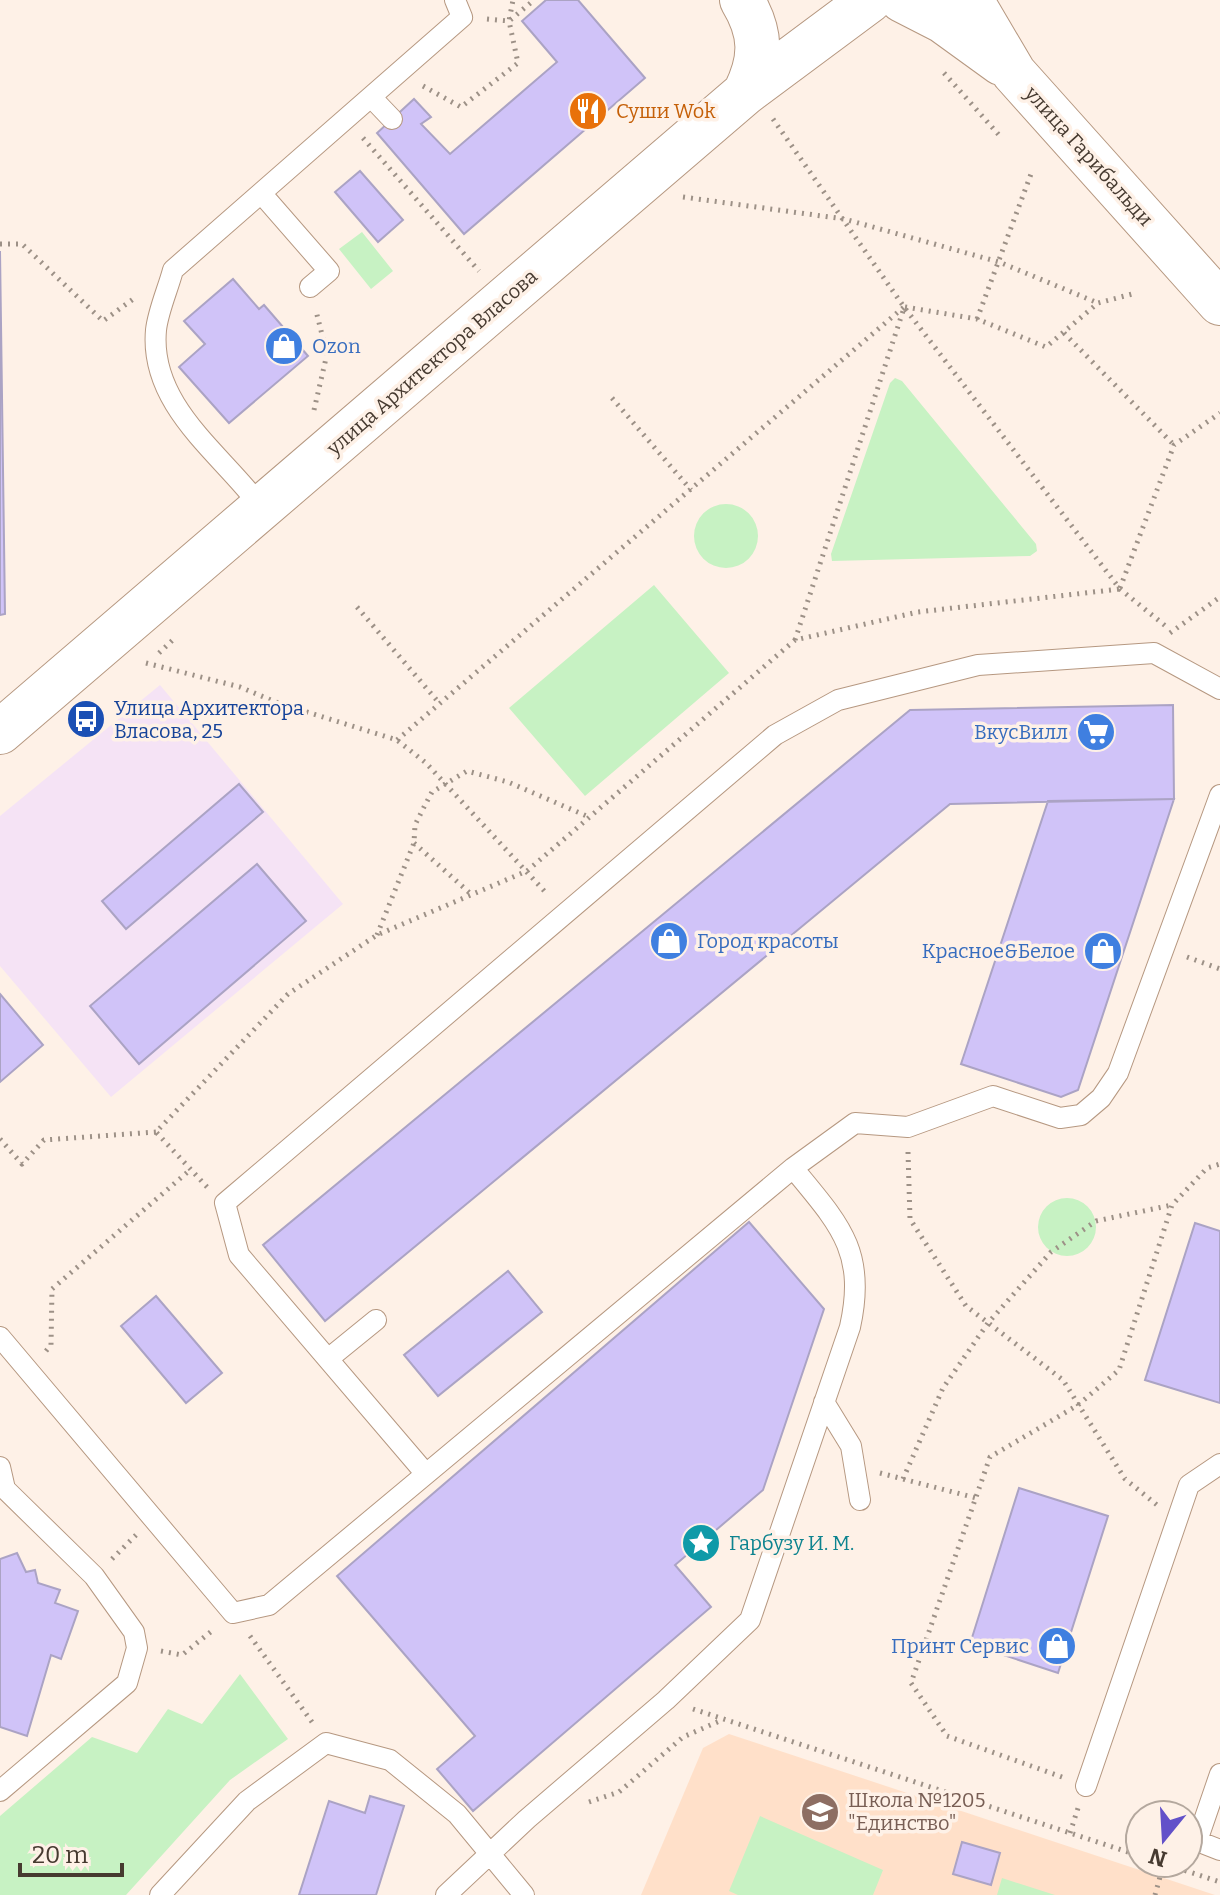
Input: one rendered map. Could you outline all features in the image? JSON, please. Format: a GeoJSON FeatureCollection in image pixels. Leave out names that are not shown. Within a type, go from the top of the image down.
{"type":"FeatureCollection","features":[{"type":"Feature","properties":{"kind":"street"},"geometry":{"type":"LineString","coordinates":[[742,0],[755,21],[759,39],[757,102]]}},
{"type":"Feature","properties":{"kind":"street","name":"улица Архитектора Власова"},"geometry":{"type":"LineString","coordinates":[[0,732],[261,507],[757,102],[870,0]]}},
{"type":"Feature","properties":{"kind":"street"},"geometry":{"type":"LineString","coordinates":[[902,0],[943,21],[1014,73]]}},
{"type":"Feature","properties":{"kind":"street","name":"улица Гарибальди"},"geometry":{"type":"LineString","coordinates":[[971,0],[1014,73],[1215,289]]}},
{"type":"Feature","properties":{"kind":"lane"},"geometry":{"type":"LineString","coordinates":[[261,507],[241,481],[183,420],[162,375],[156,331],[173,271],[399,72],[458,9]]}},
{"type":"Feature","properties":{"kind":"lane"},"geometry":{"type":"LineString","coordinates":[[371,97],[392,119]]}},
{"type":"Feature","properties":{"kind":"lane"},"geometry":{"type":"LineString","coordinates":[[261,193],[329,271],[310,287]]}},
{"type":"Feature","properties":{"kind":"lane"},"geometry":{"type":"LineString","coordinates":[[426,1474],[239,1255],[225,1203],[775,735],[838,700],[978,665],[1154,653],[1220,689]]}},
{"type":"Feature","properties":{"kind":"lane"},"geometry":{"type":"LineString","coordinates":[[0,1337],[233,1613],[269,1605],[793,1168],[855,1123],[908,1127],[993,1096],[1060,1118],[1081,1115],[1101,1098],[1118,1073],[1220,795]]}},
{"type":"Feature","properties":{"kind":"lane"},"geometry":{"type":"LineString","coordinates":[[446,1895],[666,1700],[750,1620],[857,1295],[853,1262],[844,1234],[793,1168]]}},
{"type":"Feature","properties":{"kind":"lane"},"geometry":{"type":"LineString","coordinates":[[328,1359],[376,1320]]}},
{"type":"Feature","properties":{"kind":"lane"},"geometry":{"type":"LineString","coordinates":[[824,1402],[851,1446],[860,1500]]}},
{"type":"Feature","properties":{"kind":"lane"},"geometry":{"type":"LineString","coordinates":[[1086,1786],[1189,1485],[1220,1464]]}},
{"type":"Feature","properties":{"kind":"lane"},"geometry":{"type":"LineString","coordinates":[[0,1467],[3,1493],[94,1576],[134,1632],[137,1648],[127,1683],[0,1791]]}},
{"type":"Feature","properties":{"kind":"lane"},"geometry":{"type":"LineString","coordinates":[[160,1895],[247,1801],[326,1743],[390,1760],[457,1814],[524,1895]]}},
{"type":"Feature","properties":{"kind":"lane"},"geometry":{"type":"LineString","coordinates":[[1220,1774],[1197,1841],[1220,1850]]}},
{"type":"Feature","properties":{"kind":"path"},"geometry":{"type":"LineString","coordinates":[[399,72],[461,107],[518,63],[509,21],[513,0]]}},
{"type":"Feature","properties":{"kind":"path"},"geometry":{"type":"LineString","coordinates":[[509,21],[534,0]]}},
{"type":"Feature","properties":{"kind":"path"},"geometry":{"type":"LineString","coordinates":[[458,9],[509,21]]}},
{"type":"Feature","properties":{"kind":"path"},"geometry":{"type":"LineString","coordinates":[[942,70],[999,135]]}},
{"type":"Feature","properties":{"kind":"path"},"geometry":{"type":"LineString","coordinates":[[757,102],[844,219],[904,307],[1120,589],[1184,638]]}},
{"type":"Feature","properties":{"kind":"path"},"geometry":{"type":"LineString","coordinates":[[346,119],[479,271]]}},
{"type":"Feature","properties":{"kind":"path"},"geometry":{"type":"LineString","coordinates":[[977,319],[1031,174]]}},
{"type":"Feature","properties":{"kind":"path"},"geometry":{"type":"LineString","coordinates":[[670,195],[844,219],[999,262],[1098,303]]}},
{"type":"Feature","properties":{"kind":"path"},"geometry":{"type":"LineString","coordinates":[[0,244],[22,244],[103,321],[173,271]]}},
{"type":"Feature","properties":{"kind":"path"},"geometry":{"type":"LineString","coordinates":[[310,287],[327,354],[312,419]]}},
{"type":"Feature","properties":{"kind":"path"},"geometry":{"type":"LineString","coordinates":[[904,307],[977,319],[1046,347],[1098,303],[1136,293]]}},
{"type":"Feature","properties":{"kind":"path"},"geometry":{"type":"LineString","coordinates":[[397,740],[904,307]]}},
{"type":"Feature","properties":{"kind":"path"},"geometry":{"type":"LineString","coordinates":[[795,640],[904,307]]}},
{"type":"Feature","properties":{"kind":"path"},"geometry":{"type":"LineString","coordinates":[[1064,333],[1174,445]]}},
{"type":"Feature","properties":{"kind":"path"},"geometry":{"type":"LineString","coordinates":[[612,398],[691,490]]}},
{"type":"Feature","properties":{"kind":"path"},"geometry":{"type":"LineString","coordinates":[[1120,589],[1174,445],[1220,413]]}},
{"type":"Feature","properties":{"kind":"path"},"geometry":{"type":"LineString","coordinates":[[0,1139],[22,1164],[44,1140],[156,1132],[288,994],[377,935],[527,871],[795,640],[918,612],[1120,589]]}},
{"type":"Feature","properties":{"kind":"path"},"geometry":{"type":"LineString","coordinates":[[1172,631],[1220,597]]}},
{"type":"Feature","properties":{"kind":"path"},"geometry":{"type":"LineString","coordinates":[[357,607],[440,704]]}},
{"type":"Feature","properties":{"kind":"path"},"geometry":{"type":"LineString","coordinates":[[146,663],[240,687],[278,703],[397,740],[444,782],[565,914]]}},
{"type":"Feature","properties":{"kind":"path"},"geometry":{"type":"LineString","coordinates":[[377,935],[414,843],[415,825],[432,792],[444,782],[467,771],[508,782],[589,817]]}},
{"type":"Feature","properties":{"kind":"path"},"geometry":{"type":"LineString","coordinates":[[414,843],[472,895]]}},
{"type":"Feature","properties":{"kind":"path"},"geometry":{"type":"LineString","coordinates":[[908,1127],[910,1219],[966,1306],[1063,1380],[1125,1479],[1176,1522]]}},
{"type":"Feature","properties":{"kind":"path"},"geometry":{"type":"LineString","coordinates":[[156,1132],[225,1203]]}},
{"type":"Feature","properties":{"kind":"path"},"geometry":{"type":"LineString","coordinates":[[1086,1786],[947,1736],[911,1683],[990,1457],[1078,1405],[1119,1370],[1172,1205],[1207,1168],[1220,1164]]}},
{"type":"Feature","properties":{"kind":"path"},"geometry":{"type":"LineString","coordinates":[[27,1370],[51,1345],[52,1289],[190,1170]]}},
{"type":"Feature","properties":{"kind":"path"},"geometry":{"type":"LineString","coordinates":[[903,1479],[943,1388],[988,1323],[1051,1252],[1096,1221],[1172,1205]]}},
{"type":"Feature","properties":{"kind":"path"},"geometry":{"type":"LineString","coordinates":[[855,1467],[976,1498]]}},
{"type":"Feature","properties":{"kind":"path"},"geometry":{"type":"LineString","coordinates":[[94,1576],[152,1519]]}},
{"type":"Feature","properties":{"kind":"path"},"geometry":{"type":"LineString","coordinates":[[137,1648],[182,1655],[233,1613],[326,1743]]}},
{"type":"Feature","properties":{"kind":"path"},"geometry":{"type":"LineString","coordinates":[[666,1700],[1124,1851]]}},
{"type":"Feature","properties":{"kind":"path"},"geometry":{"type":"LineString","coordinates":[[588,1803],[619,1792],[683,1737],[723,1719]]}},
{"type":"Feature","properties":{"kind":"shaded area"},"geometry":{"type":"Polygon","coordinates":[[[160,685],[343,904],[111,1097],[0,966],[0,816],[160,685]]]}},
{"type":"Feature","properties":{"kind":"shaded area","name":"Школа №1205 \"Единство\""},"geometry":{"type":"Polygon","coordinates":[[[729,1734],[1124,1865],[1124,1879],[1167,1879],[1215,1895],[641,1895],[703,1748],[729,1734]]]}},
{"type":"Feature","properties":{"kind":"green space"},"geometry":{"type":"Polygon","coordinates":[[[362,232],[393,271],[371,289],[339,249],[362,232]]]}},
{"type":"Feature","properties":{"kind":"green space"},"geometry":{"type":"Polygon","coordinates":[[[895,378],[902,381],[1036,544],[1037,551],[1030,556],[832,561],[831,554],[890,383],[895,378]]]}},
{"type":"Feature","properties":{"kind":"green space"},"geometry":{"type":"Polygon","coordinates":[[[726,504],[744,510],[752,518],[758,536],[752,554],[744,562],[726,568],[708,562],[700,554],[694,536],[700,518],[708,510],[726,504]]]}},
{"type":"Feature","properties":{"kind":"green space"},"geometry":{"type":"Polygon","coordinates":[[[654,585],[729,673],[585,796],[509,708],[654,585]]]}},
{"type":"Feature","properties":{"kind":"green space"},"geometry":{"type":"Polygon","coordinates":[[[1067,1198],[1078,1200],[1087,1207],[1094,1216],[1094,1238],[1087,1247],[1078,1254],[1067,1256],[1056,1254],[1047,1247],[1040,1238],[1038,1227],[1040,1216],[1047,1207],[1056,1200],[1067,1198]]]}},
{"type":"Feature","properties":{"kind":"green space"},"geometry":{"type":"Polygon","coordinates":[[[240,1674],[288,1739],[230,1780],[126,1895],[0,1895],[0,1816],[92,1737],[137,1753],[168,1709],[202,1724],[240,1674]]]}},
{"type":"Feature","properties":{"kind":"green space"},"geometry":{"type":"Polygon","coordinates":[[[760,1816],[883,1870],[873,1895],[738,1895],[729,1891],[760,1816]]]}},
{"type":"Feature","properties":{"kind":"green space"},"geometry":{"type":"Polygon","coordinates":[[[1002,1878],[1055,1895],[997,1895],[1002,1878]]]}},
{"type":"Feature","properties":{"kind":"building"},"geometry":{"type":"Polygon","coordinates":[[[546,0],[578,0],[645,78],[464,234],[377,133],[414,99],[431,117],[421,124],[450,154],[557,62],[522,21],[546,0]]]}},
{"type":"Feature","properties":{"kind":"building"},"geometry":{"type":"Polygon","coordinates":[[[360,171],[403,220],[378,242],[335,192],[360,171]]]}},
{"type":"Feature","properties":{"kind":"building"},"geometry":{"type":"Polygon","coordinates":[[[0,251],[5,614],[0,615],[0,251]]]}},
{"type":"Feature","properties":{"kind":"building"},"geometry":{"type":"Polygon","coordinates":[[[233,279],[259,309],[264,305],[308,356],[229,423],[179,367],[205,344],[184,321],[233,279]]]}},
{"type":"Feature","properties":{"kind":"building"},"geometry":{"type":"Polygon","coordinates":[[[1173,705],[1174,799],[950,804],[325,1321],[263,1245],[910,710],[1173,705]]]}},
{"type":"Feature","properties":{"kind":"building"},"geometry":{"type":"Polygon","coordinates":[[[239,784],[263,812],[126,929],[102,901],[239,784]]]}},
{"type":"Feature","properties":{"kind":"building"},"geometry":{"type":"Polygon","coordinates":[[[1174,799],[1078,1090],[1061,1097],[961,1064],[1048,801],[1174,799]]]}},
{"type":"Feature","properties":{"kind":"building"},"geometry":{"type":"Polygon","coordinates":[[[257,864],[306,921],[139,1064],[90,1006],[257,864]]]}},
{"type":"Feature","properties":{"kind":"building"},"geometry":{"type":"Polygon","coordinates":[[[0,994],[43,1045],[0,1082],[0,994]]]}},
{"type":"Feature","properties":{"kind":"building"},"geometry":{"type":"Polygon","coordinates":[[[749,1222],[824,1309],[763,1490],[675,1565],[711,1607],[473,1811],[437,1769],[475,1736],[337,1576],[749,1222]]]}},
{"type":"Feature","properties":{"kind":"building"},"geometry":{"type":"Polygon","coordinates":[[[1195,1223],[1220,1231],[1220,1403],[1145,1380],[1195,1223]]]}},
{"type":"Feature","properties":{"kind":"building"},"geometry":{"type":"Polygon","coordinates":[[[508,1271],[542,1312],[438,1396],[404,1355],[508,1271]]]}},
{"type":"Feature","properties":{"kind":"building"},"geometry":{"type":"Polygon","coordinates":[[[156,1296],[222,1373],[186,1403],[121,1326],[156,1296]]]}},
{"type":"Feature","properties":{"kind":"building"},"geometry":{"type":"Polygon","coordinates":[[[1019,1488],[1108,1516],[1058,1673],[970,1644],[1019,1488]]]}},
{"type":"Feature","properties":{"kind":"building"},"geometry":{"type":"Polygon","coordinates":[[[17,1553],[26,1572],[35,1570],[38,1583],[60,1590],[55,1603],[78,1611],[61,1659],[51,1655],[27,1736],[0,1727],[0,1559],[17,1553]]]}},
{"type":"Feature","properties":{"kind":"building"},"geometry":{"type":"Polygon","coordinates":[[[370,1796],[404,1806],[376,1895],[299,1895],[329,1801],[365,1813],[370,1796]]]}},
{"type":"Feature","properties":{"kind":"building"},"geometry":{"type":"Polygon","coordinates":[[[962,1842],[1000,1853],[991,1885],[953,1874],[962,1842]]]}},
{"type":"Feature","properties":{"kind":"place","name":"Суши Wok"},"geometry":{"type":"Point","coordinates":[588,111]}},
{"type":"Feature","properties":{"kind":"place","name":"Ozon"},"geometry":{"type":"Point","coordinates":[284,346]}},
{"type":"Feature","properties":{"kind":"place","name":"Улица Архитектора Власова, 25"},"geometry":{"type":"Point","coordinates":[86,719]}},
{"type":"Feature","properties":{"kind":"place","name":"ВкусВилл"},"geometry":{"type":"Point","coordinates":[1096,732]}},
{"type":"Feature","properties":{"kind":"place","name":"Город красоты"},"geometry":{"type":"Point","coordinates":[669,941]}},
{"type":"Feature","properties":{"kind":"place","name":"Красное&Белое"},"geometry":{"type":"Point","coordinates":[1103,951]}},
{"type":"Feature","properties":{"kind":"place","name":"Гарбузу И. М."},"geometry":{"type":"Point","coordinates":[701,1543]}},
{"type":"Feature","properties":{"kind":"place","name":"Принт Сервис"},"geometry":{"type":"Point","coordinates":[1057,1646]}},
{"type":"Feature","properties":{"kind":"place","name":"Школа №1205 \"Единство\""},"geometry":{"type":"Point","coordinates":[820,1812]}}]}
